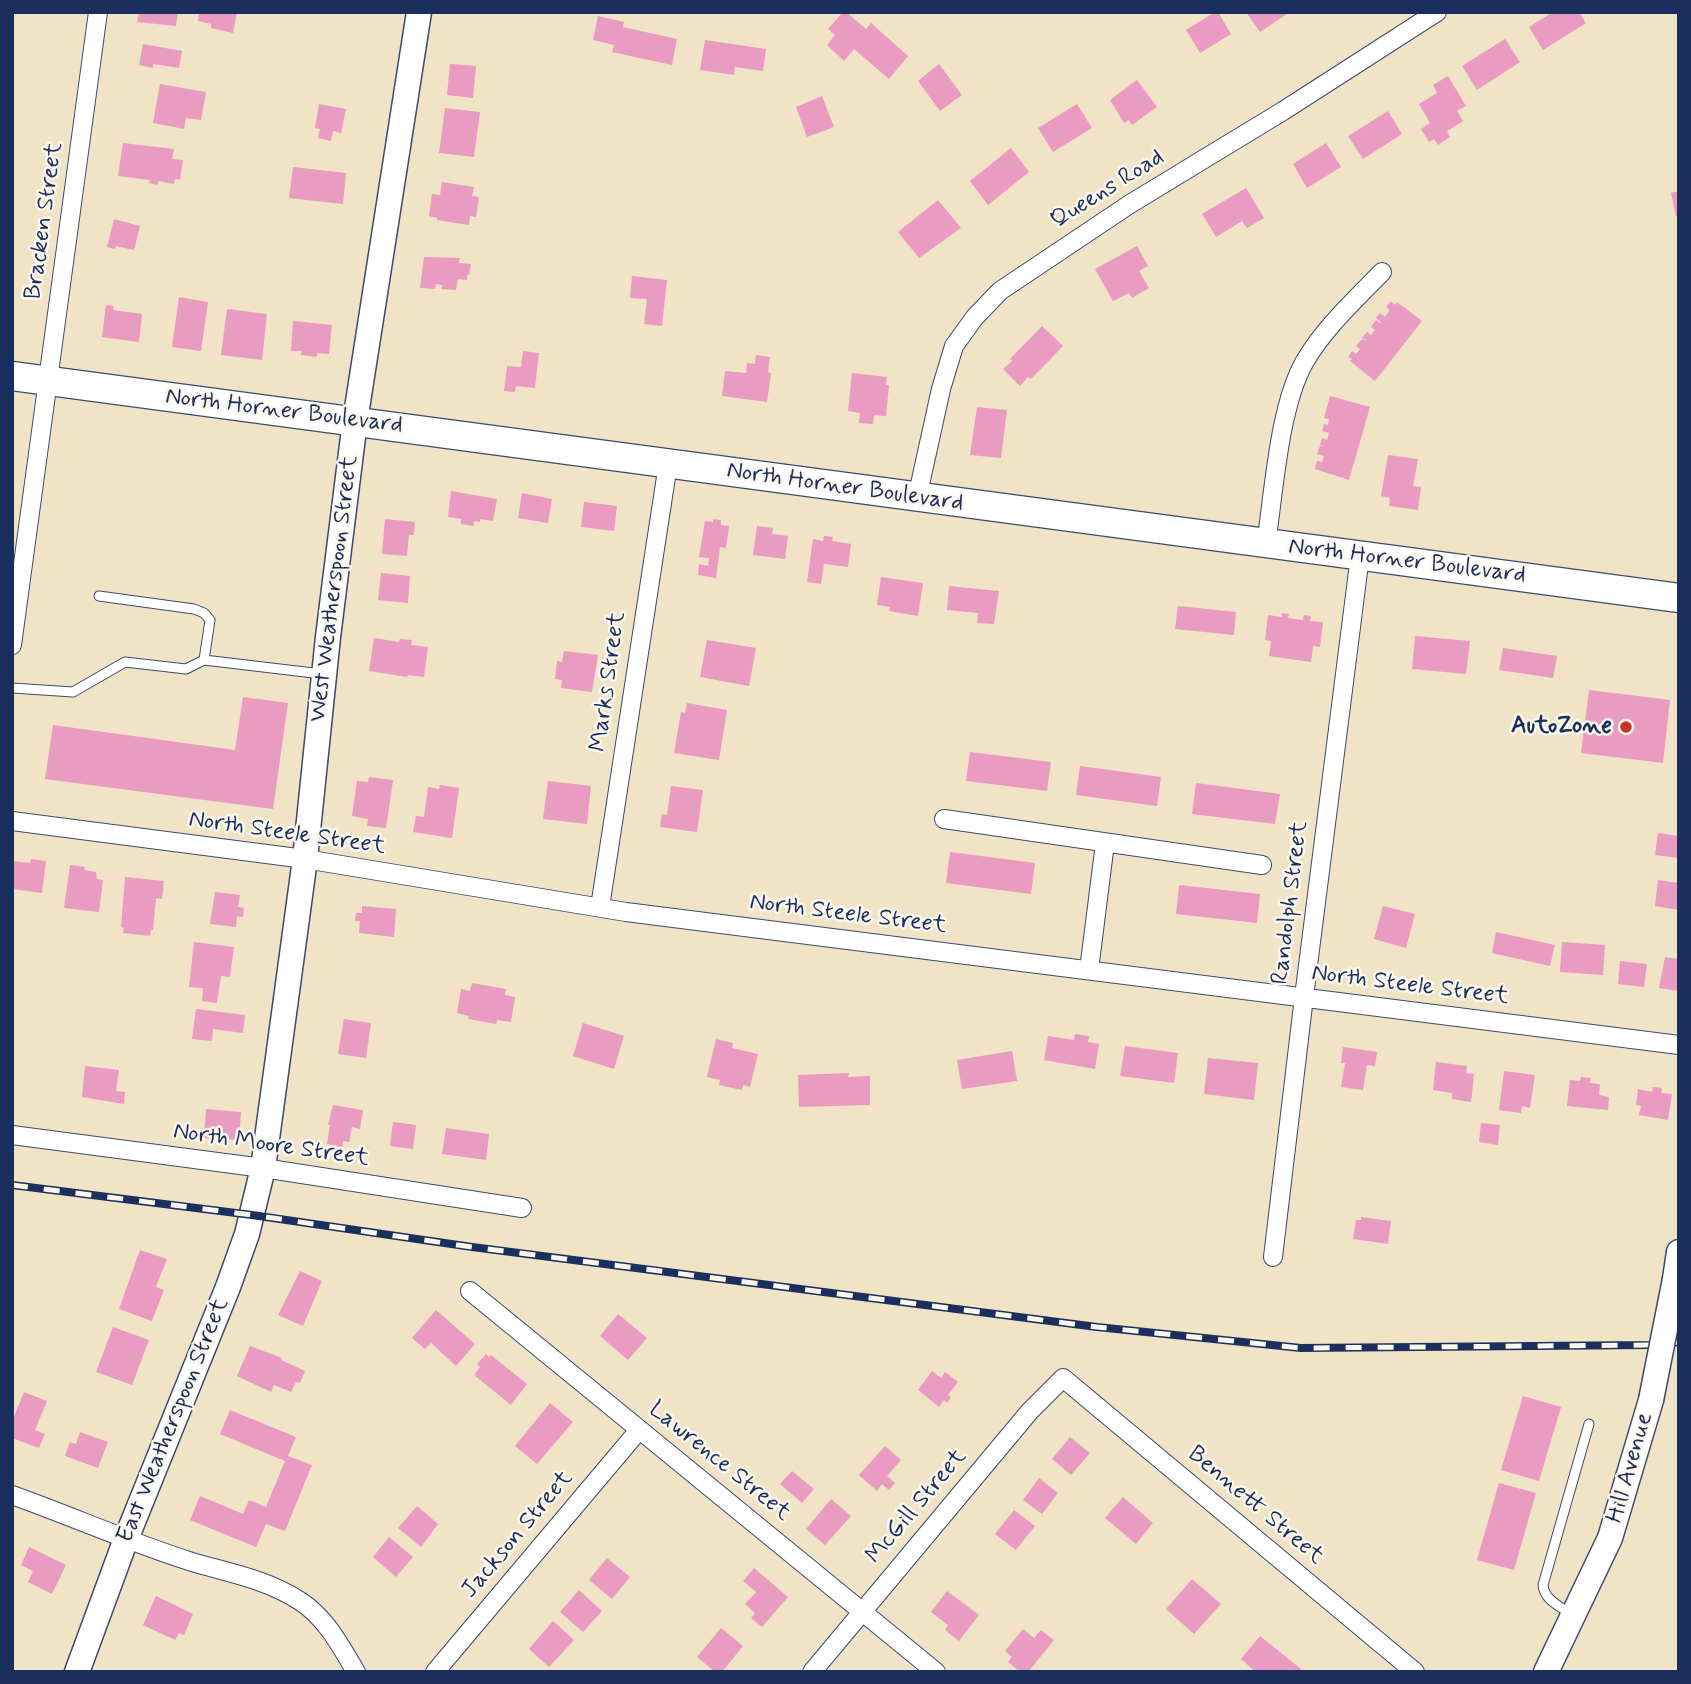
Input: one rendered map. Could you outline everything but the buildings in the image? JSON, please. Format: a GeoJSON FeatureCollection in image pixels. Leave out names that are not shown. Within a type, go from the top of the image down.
{"type":"FeatureCollection","features":[{"type":"Feature","properties":{"kind":"main road","name":"North Horner Boulevard"},"geometry":{"type":"LineString","coordinates":[[12,376],[1679,598]]}},
{"type":"Feature","properties":{"kind":"street","name":"Bracken Street"},"geometry":{"type":"LineString","coordinates":[[12,645],[97,12]]}},
{"type":"Feature","properties":{"kind":"street","name":"West Weatherspoon Street"},"geometry":{"type":"LineString","coordinates":[[264,1168],[305,859],[324,674],[355,421],[419,12]]}},
{"type":"Feature","properties":{"kind":"street","name":"Queens Road"},"geometry":{"type":"LineString","coordinates":[[918,498],[941,388],[954,346],[975,317],[1000,290],[1130,204],[1283,111],[1437,12]]}},
{"type":"Feature","properties":{"kind":"street"},"geometry":{"type":"LineString","coordinates":[[1266,544],[1285,417],[1296,380],[1324,334],[1381,272]]}},
{"type":"Feature","properties":{"kind":"street","name":"Marks Street"},"geometry":{"type":"LineString","coordinates":[[600,908],[668,464]]}},
{"type":"Feature","properties":{"kind":"street","name":"Randolph Street"},"geometry":{"type":"LineString","coordinates":[[1273,1257],[1360,556]]}},
{"type":"Feature","properties":{"kind":"street"},"geometry":{"type":"LineString","coordinates":[[944,819],[1262,865]]}},
{"type":"Feature","properties":{"kind":"street","name":"North Steele Street"},"geometry":{"type":"LineString","coordinates":[[12,821],[305,859],[600,908],[1679,1045]]}},
{"type":"Feature","properties":{"kind":"street"},"geometry":{"type":"LineString","coordinates":[[1088,970],[1105,843]]}},
{"type":"Feature","properties":{"kind":"street","name":"North Moore Street"},"geometry":{"type":"LineString","coordinates":[[12,1135],[264,1168],[522,1208]]}},
{"type":"Feature","properties":{"kind":"street","name":"East Weatherspoon Street"},"geometry":{"type":"LineString","coordinates":[[77,1672],[126,1539],[228,1287],[247,1234],[264,1168]]}},
{"type":"Feature","properties":{"kind":"street","name":"Hill Avenue"},"geometry":{"type":"LineString","coordinates":[[1546,1672],[1610,1538],[1651,1400],[1679,1252]]}},
{"type":"Feature","properties":{"kind":"street","name":"Lawrence Street"},"geometry":{"type":"LineString","coordinates":[[470,1291],[936,1672]]}},
{"type":"Feature","properties":{"kind":"street","name":"McGill Street"},"geometry":{"type":"LineString","coordinates":[[812,1672],[1030,1410],[1063,1378]]}},
{"type":"Feature","properties":{"kind":"street","name":"Bennett Street"},"geometry":{"type":"LineString","coordinates":[[1063,1378],[1415,1672]]}},
{"type":"Feature","properties":{"kind":"street","name":"Jackson Street"},"geometry":{"type":"LineString","coordinates":[[435,1672],[639,1430]]}},
{"type":"Feature","properties":{"kind":"street"},"geometry":{"type":"LineString","coordinates":[[12,1495],[126,1539],[191,1561],[247,1575],[300,1601],[326,1622],[356,1672]]}},
{"type":"Feature","properties":{"kind":"lane"},"geometry":{"type":"LineString","coordinates":[[99,596],[204,612],[209,620],[204,660]]}},
{"type":"Feature","properties":{"kind":"lane"},"geometry":{"type":"LineString","coordinates":[[12,688],[73,692],[125,662],[186,668],[204,660],[324,674]]}},
{"type":"Feature","properties":{"kind":"lane"},"geometry":{"type":"LineString","coordinates":[[1573,1616],[1548,1599],[1543,1585],[1589,1424]]}},
{"type":"Feature","properties":{"kind":"railway"},"geometry":{"type":"LineString","coordinates":[[12,1185],[1097,1327],[1301,1348],[1650,1345],[1679,1342]]}},
{"type":"Feature","properties":{"kind":"place","name":"AutoZone"},"geometry":{"type":"Point","coordinates":[1626,727]}}]}
